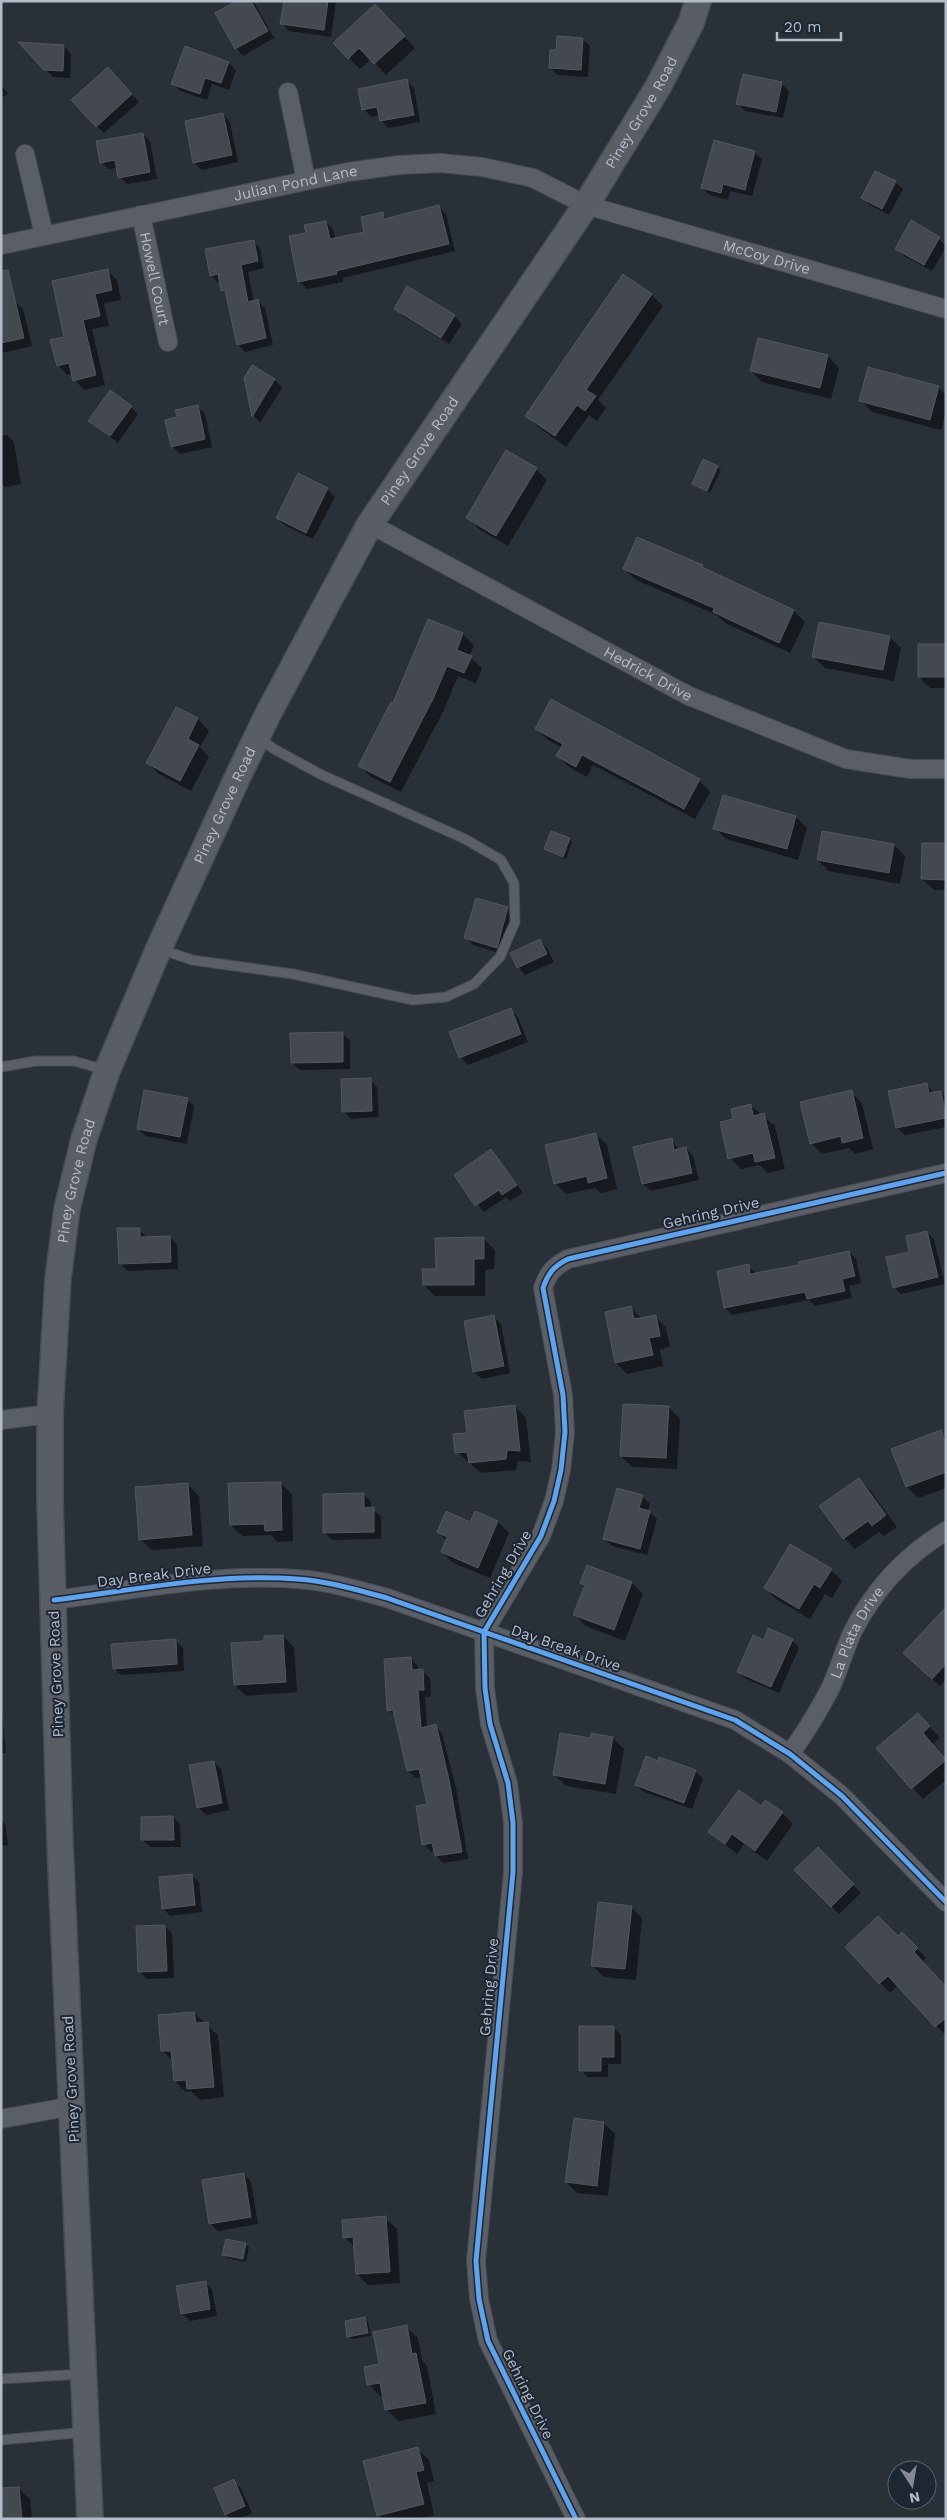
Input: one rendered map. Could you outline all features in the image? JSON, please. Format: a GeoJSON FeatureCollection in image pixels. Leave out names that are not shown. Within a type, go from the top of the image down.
{"type":"FeatureCollection","features":[{"type":"Feature","properties":{"kind":"main road","name":"Piney Grove Road"},"geometry":{"type":"LineString","coordinates":[[90,2519],[88,2432],[60,1844],[50,1414],[58,1278],[67,1209],[84,1139],[107,1071],[160,948],[256,737],[370,524],[586,205],[658,87],[691,23],[698,1]]}},
{"type":"Feature","properties":{"kind":"street"},"geometry":{"type":"LineString","coordinates":[[288,92],[306,180]]}},
{"type":"Feature","properties":{"kind":"street"},"geometry":{"type":"LineString","coordinates":[[25,154],[44,236]]}},
{"type":"Feature","properties":{"kind":"street","name":"Julian Pond Lane"},"geometry":{"type":"LineString","coordinates":[[1,245],[306,180],[399,165],[440,163],[473,166],[533,178],[586,205]]}},
{"type":"Feature","properties":{"kind":"street","name":"McCoy Drive"},"geometry":{"type":"LineString","coordinates":[[586,205],[946,309]]}},
{"type":"Feature","properties":{"kind":"street","name":"Howell Court"},"geometry":{"type":"LineString","coordinates":[[141,215],[168,342]]}},
{"type":"Feature","properties":{"kind":"street","name":"Hedrick Drive"},"geometry":{"type":"LineString","coordinates":[[370,524],[698,700],[846,759],[910,769],[946,769]]}},
{"type":"Feature","properties":{"kind":"street","name":"Gehring Drive"},"geometry":{"type":"LineString","coordinates":[[576,2519],[488,2341],[479,2299],[476,2261],[513,1872],[514,1823],[508,1783],[490,1724],[485,1688],[484,1632],[541,1536],[554,1501],[561,1470],[565,1432],[563,1395],[544,1288],[547,1275],[557,1264],[568,1259],[946,1172]]}},
{"type":"Feature","properties":{"kind":"street"},"geometry":{"type":"LineString","coordinates":[[1,1420],[50,1414]]}},
{"type":"Feature","properties":{"kind":"street","name":"La Plata Drive"},"geometry":{"type":"LineString","coordinates":[[790,1754],[812,1722],[831,1687],[852,1632],[871,1601],[891,1575],[911,1557],[946,1531]]}},
{"type":"Feature","properties":{"kind":"street","name":"Day Break Drive"},"geometry":{"type":"LineString","coordinates":[[54,1600],[200,1582],[260,1577],[299,1579],[349,1587],[484,1632],[735,1720],[790,1754],[842,1796],[946,1902]]}},
{"type":"Feature","properties":{"kind":"street"},"geometry":{"type":"LineString","coordinates":[[1,2119],[73,2106]]}},
{"type":"Feature","properties":{"kind":"lane"},"geometry":{"type":"LineString","coordinates":[[160,948],[192,960],[292,974],[414,1000],[446,997],[474,984],[500,957],[515,922],[514,883],[501,860],[465,839],[322,775],[256,737]]}},
{"type":"Feature","properties":{"kind":"lane"},"geometry":{"type":"LineString","coordinates":[[1,1067],[36,1061],[74,1061],[107,1071]]}},
{"type":"Feature","properties":{"kind":"lane"},"geometry":{"type":"LineString","coordinates":[[1,2379],[84,2374]]}},
{"type":"Feature","properties":{"kind":"lane"},"geometry":{"type":"LineString","coordinates":[[1,2440],[88,2432]]}},
{"type":"Feature","properties":{"kind":"building"},"geometry":{"type":"Polygon","coordinates":[[[236,1],[251,1],[268,31],[235,49],[215,13],[236,1]]]}},
{"type":"Feature","properties":{"kind":"building"},"geometry":{"type":"Polygon","coordinates":[[[284,1],[328,1],[324,30],[280,24],[284,1]]]}},
{"type":"Feature","properties":{"kind":"building"},"geometry":{"type":"Polygon","coordinates":[[[375,4],[405,36],[374,64],[359,48],[348,59],[333,43],[375,4]]]}},
{"type":"Feature","properties":{"kind":"building"},"geometry":{"type":"Polygon","coordinates":[[[557,36],[583,38],[581,70],[549,68],[550,50],[556,50],[557,36]]]}},
{"type":"Feature","properties":{"kind":"building"},"geometry":{"type":"Polygon","coordinates":[[[18,42],[64,45],[63,71],[44,70],[18,42]]]}},
{"type":"Feature","properties":{"kind":"building"},"geometry":{"type":"Polygon","coordinates":[[[185,46],[229,62],[221,83],[205,78],[200,94],[171,84],[185,46]]]}},
{"type":"Feature","properties":{"kind":"building"},"geometry":{"type":"Polygon","coordinates":[[[108,67],[132,94],[96,127],[71,100],[108,67]]]}},
{"type":"Feature","properties":{"kind":"building"},"geometry":{"type":"Polygon","coordinates":[[[743,74],[782,82],[776,112],[736,104],[743,74]]]}},
{"type":"Feature","properties":{"kind":"building"},"geometry":{"type":"Polygon","coordinates":[[[407,79],[414,115],[380,121],[377,107],[362,110],[358,89],[407,79]]]}},
{"type":"Feature","properties":{"kind":"building"},"geometry":{"type":"Polygon","coordinates":[[[223,113],[232,155],[193,163],[185,121],[223,113]]]}},
{"type":"Feature","properties":{"kind":"building"},"geometry":{"type":"Polygon","coordinates":[[[143,133],[150,172],[118,178],[115,160],[100,163],[96,141],[143,133]]]}},
{"type":"Feature","properties":{"kind":"building"},"geometry":{"type":"Polygon","coordinates":[[[714,140],[755,151],[745,190],[723,184],[721,193],[701,188],[714,140]]]}},
{"type":"Feature","properties":{"kind":"building"},"geometry":{"type":"Polygon","coordinates":[[[875,171],[896,181],[882,209],[861,198],[875,171]]]}},
{"type":"Feature","properties":{"kind":"building"},"geometry":{"type":"Polygon","coordinates":[[[439,205],[449,244],[336,271],[337,274],[298,282],[289,236],[306,233],[304,225],[326,221],[330,239],[364,232],[361,217],[383,212],[384,219],[439,205]]]}},
{"type":"Feature","properties":{"kind":"building"},"geometry":{"type":"Polygon","coordinates":[[[911,220],[940,237],[924,265],[895,249],[911,220]]]}},
{"type":"Feature","properties":{"kind":"building"},"geometry":{"type":"Polygon","coordinates":[[[254,240],[258,261],[241,265],[248,302],[258,299],[266,338],[237,345],[225,290],[221,291],[218,274],[210,276],[205,249],[254,240]]]}},
{"type":"Feature","properties":{"kind":"building"},"geometry":{"type":"Polygon","coordinates":[[[108,269],[112,290],[95,294],[100,316],[83,320],[96,375],[73,381],[69,363],[57,366],[50,340],[64,337],[52,281],[108,269]]]}},
{"type":"Feature","properties":{"kind":"building"},"geometry":{"type":"Polygon","coordinates":[[[8,270],[24,338],[1,343],[1,271],[8,270]]]}},
{"type":"Feature","properties":{"kind":"building"},"geometry":{"type":"Polygon","coordinates":[[[623,274],[652,294],[586,390],[596,396],[585,411],[577,405],[555,436],[525,416],[623,274]]]}},
{"type":"Feature","properties":{"kind":"building"},"geometry":{"type":"Polygon","coordinates":[[[407,286],[455,315],[441,338],[394,309],[407,286]]]}},
{"type":"Feature","properties":{"kind":"building"},"geometry":{"type":"Polygon","coordinates":[[[758,338],[828,355],[820,388],[750,371],[758,338]]]}},
{"type":"Feature","properties":{"kind":"building"},"geometry":{"type":"Polygon","coordinates":[[[252,365],[275,379],[252,417],[244,378],[252,365]]]}},
{"type":"Feature","properties":{"kind":"building"},"geometry":{"type":"Polygon","coordinates":[[[868,367],[939,386],[930,420],[859,401],[868,367]]]}},
{"type":"Feature","properties":{"kind":"building"},"geometry":{"type":"Polygon","coordinates":[[[110,390],[132,406],[110,436],[88,421],[110,390]]]}},
{"type":"Feature","properties":{"kind":"building"},"geometry":{"type":"Polygon","coordinates":[[[198,405],[205,439],[171,447],[165,420],[177,417],[175,410],[198,405]]]}},
{"type":"Feature","properties":{"kind":"building"},"geometry":{"type":"Polygon","coordinates":[[[506,450],[537,468],[496,536],[466,518],[506,450]]]}},
{"type":"Feature","properties":{"kind":"building"},"geometry":{"type":"Polygon","coordinates":[[[703,459],[718,466],[707,491],[692,484],[703,459]]]}},
{"type":"Feature","properties":{"kind":"building"},"geometry":{"type":"Polygon","coordinates":[[[298,473],[328,488],[306,533],[276,518],[298,473]]]}},
{"type":"Feature","properties":{"kind":"building"},"geometry":{"type":"Polygon","coordinates":[[[637,537],[703,565],[702,567],[794,610],[779,643],[713,612],[714,608],[623,569],[637,537]]]}},
{"type":"Feature","properties":{"kind":"building"},"geometry":{"type":"Polygon","coordinates":[[[428,619],[463,633],[457,650],[472,656],[464,673],[447,666],[433,699],[390,782],[358,766],[391,702],[393,703],[428,619]]]}},
{"type":"Feature","properties":{"kind":"building"},"geometry":{"type":"Polygon","coordinates":[[[819,622],[890,636],[883,670],[812,657],[819,622]]]}},
{"type":"Feature","properties":{"kind":"building"},"geometry":{"type":"Polygon","coordinates":[[[918,644],[946,644],[946,677],[918,677],[918,644]]]}},
{"type":"Feature","properties":{"kind":"building"},"geometry":{"type":"Polygon","coordinates":[[[551,699],[700,779],[684,809],[582,755],[576,767],[556,756],[563,744],[535,729],[551,699]]]}},
{"type":"Feature","properties":{"kind":"building"},"geometry":{"type":"Polygon","coordinates":[[[176,707],[198,718],[188,739],[199,745],[180,781],[146,763],[176,707]]]}},
{"type":"Feature","properties":{"kind":"building"},"geometry":{"type":"Polygon","coordinates":[[[723,795],[796,816],[787,849],[713,829],[723,795]]]}},
{"type":"Feature","properties":{"kind":"building"},"geometry":{"type":"Polygon","coordinates":[[[551,831],[570,838],[563,857],[544,849],[551,831]]]}},
{"type":"Feature","properties":{"kind":"building"},"geometry":{"type":"Polygon","coordinates":[[[822,831],[894,844],[889,873],[817,860],[822,831]]]}},
{"type":"Feature","properties":{"kind":"building"},"geometry":{"type":"Polygon","coordinates":[[[922,843],[946,843],[946,880],[921,879],[922,843]]]}},
{"type":"Feature","properties":{"kind":"building"},"geometry":{"type":"Polygon","coordinates":[[[476,898],[508,907],[497,948],[464,938],[476,898]]]}},
{"type":"Feature","properties":{"kind":"building"},"geometry":{"type":"Polygon","coordinates":[[[540,939],[547,954],[517,968],[510,953],[540,939]]]}},
{"type":"Feature","properties":{"kind":"building"},"geometry":{"type":"Polygon","coordinates":[[[511,1008],[521,1034],[459,1058],[449,1032],[511,1008]]]}},
{"type":"Feature","properties":{"kind":"building"},"geometry":{"type":"Polygon","coordinates":[[[343,1032],[343,1062],[291,1063],[290,1033],[343,1032]]]}},
{"type":"Feature","properties":{"kind":"building"},"geometry":{"type":"Polygon","coordinates":[[[371,1078],[372,1111],[342,1112],[341,1079],[371,1078]]]}},
{"type":"Feature","properties":{"kind":"building"},"geometry":{"type":"Polygon","coordinates":[[[927,1083],[929,1093],[941,1091],[946,1118],[896,1128],[888,1091],[927,1083]]]}},
{"type":"Feature","properties":{"kind":"building"},"geometry":{"type":"Polygon","coordinates":[[[144,1090],[188,1098],[180,1137],[137,1129],[144,1090]]]}},
{"type":"Feature","properties":{"kind":"building"},"geometry":{"type":"Polygon","coordinates":[[[852,1090],[863,1138],[842,1143],[841,1136],[810,1144],[800,1102],[852,1090]]]}},
{"type":"Feature","properties":{"kind":"building"},"geometry":{"type":"Polygon","coordinates":[[[751,1104],[753,1116],[764,1113],[775,1158],[755,1162],[753,1153],[728,1159],[720,1122],[733,1119],[731,1109],[751,1104]]]}},
{"type":"Feature","properties":{"kind":"building"},"geometry":{"type":"Polygon","coordinates":[[[596,1133],[607,1178],[588,1183],[587,1176],[554,1184],[545,1145],[596,1133]]]}},
{"type":"Feature","properties":{"kind":"building"},"geometry":{"type":"Polygon","coordinates":[[[672,1138],[674,1150],[686,1147],[692,1173],[642,1184],[633,1147],[672,1138]]]}},
{"type":"Feature","properties":{"kind":"building"},"geometry":{"type":"Polygon","coordinates":[[[491,1149],[517,1185],[502,1195],[499,1190],[475,1206],[454,1175],[491,1149]]]}},
{"type":"Feature","properties":{"kind":"building"},"geometry":{"type":"Polygon","coordinates":[[[117,1228],[140,1228],[140,1237],[170,1236],[171,1262],[119,1264],[117,1228]]]}},
{"type":"Feature","properties":{"kind":"building"},"geometry":{"type":"Polygon","coordinates":[[[927,1231],[938,1277],[893,1288],[886,1257],[909,1252],[906,1236],[927,1231]]]}},
{"type":"Feature","properties":{"kind":"building"},"geometry":{"type":"Polygon","coordinates":[[[484,1237],[484,1259],[474,1259],[474,1285],[423,1285],[422,1269],[436,1269],[435,1238],[484,1237]]]}},
{"type":"Feature","properties":{"kind":"building"},"geometry":{"type":"Polygon","coordinates":[[[849,1251],[855,1276],[842,1279],[845,1291],[807,1299],[805,1292],[724,1308],[717,1271],[749,1264],[750,1274],[799,1265],[798,1262],[849,1251]]]}},
{"type":"Feature","properties":{"kind":"building"},"geometry":{"type":"Polygon","coordinates":[[[631,1306],[634,1319],[656,1315],[660,1336],[649,1338],[653,1355],[615,1363],[605,1312],[631,1306]]]}},
{"type":"Feature","properties":{"kind":"building"},"geometry":{"type":"Polygon","coordinates":[[[494,1315],[504,1366],[473,1372],[464,1321],[494,1315]]]}},
{"type":"Feature","properties":{"kind":"building"},"geometry":{"type":"Polygon","coordinates":[[[623,1404],[669,1406],[666,1458],[620,1456],[623,1404]]]}},
{"type":"Feature","properties":{"kind":"building"},"geometry":{"type":"Polygon","coordinates":[[[515,1405],[520,1451],[507,1450],[506,1459],[469,1463],[467,1452],[455,1453],[453,1434],[467,1433],[464,1411],[515,1405]]]}},
{"type":"Feature","properties":{"kind":"building"},"geometry":{"type":"Polygon","coordinates":[[[941,1430],[946,1444],[946,1472],[906,1487],[891,1449],[941,1430]]]}},
{"type":"Feature","properties":{"kind":"building"},"geometry":{"type":"Polygon","coordinates":[[[859,1478],[886,1515],[872,1526],[868,1521],[843,1539],[819,1506],[859,1478]]]}},
{"type":"Feature","properties":{"kind":"building"},"geometry":{"type":"Polygon","coordinates":[[[281,1482],[282,1530],[265,1531],[264,1524],[230,1525],[228,1483],[281,1482]]]}},
{"type":"Feature","properties":{"kind":"building"},"geometry":{"type":"Polygon","coordinates":[[[188,1483],[192,1535],[139,1540],[135,1487],[188,1483]]]}},
{"type":"Feature","properties":{"kind":"building"},"geometry":{"type":"Polygon","coordinates":[[[617,1488],[643,1495],[639,1508],[650,1511],[640,1549],[603,1539],[617,1488]]]}},
{"type":"Feature","properties":{"kind":"building"},"geometry":{"type":"Polygon","coordinates":[[[364,1493],[364,1508],[374,1507],[374,1532],[323,1533],[323,1494],[364,1493]]]}},
{"type":"Feature","properties":{"kind":"building"},"geometry":{"type":"Polygon","coordinates":[[[446,1511],[470,1522],[475,1511],[498,1521],[478,1568],[441,1552],[447,1537],[437,1532],[446,1511]]]}},
{"type":"Feature","properties":{"kind":"building"},"geometry":{"type":"Polygon","coordinates":[[[790,1544],[832,1569],[820,1588],[814,1584],[799,1609],[764,1588],[790,1544]]]}},
{"type":"Feature","properties":{"kind":"building"},"geometry":{"type":"Polygon","coordinates":[[[587,1565],[632,1582],[614,1630],[573,1615],[585,1585],[580,1583],[587,1565]]]}},
{"type":"Feature","properties":{"kind":"building"},"geometry":{"type":"Polygon","coordinates":[[[946,1607],[946,1664],[932,1679],[903,1653],[946,1607]]]}},
{"type":"Feature","properties":{"kind":"building"},"geometry":{"type":"Polygon","coordinates":[[[768,1628],[793,1639],[771,1687],[737,1672],[753,1635],[764,1640],[768,1628]]]}},
{"type":"Feature","properties":{"kind":"building"},"geometry":{"type":"Polygon","coordinates":[[[283,1635],[286,1682],[234,1685],[231,1643],[264,1641],[264,1636],[283,1635]]]}},
{"type":"Feature","properties":{"kind":"building"},"geometry":{"type":"Polygon","coordinates":[[[176,1639],[177,1664],[113,1669],[111,1644],[176,1639]]]}},
{"type":"Feature","properties":{"kind":"building"},"geometry":{"type":"Polygon","coordinates":[[[411,1657],[412,1670],[423,1669],[424,1690],[418,1690],[421,1728],[436,1724],[449,1780],[462,1852],[435,1856],[432,1843],[422,1845],[416,1806],[427,1804],[419,1769],[407,1771],[393,1710],[387,1711],[384,1659],[411,1657]]]}},
{"type":"Feature","properties":{"kind":"building"},"geometry":{"type":"Polygon","coordinates":[[[918,1713],[930,1726],[923,1733],[946,1760],[911,1789],[876,1748],[918,1713]]]}},
{"type":"Feature","properties":{"kind":"building"},"geometry":{"type":"Polygon","coordinates":[[[560,1733],[590,1738],[591,1733],[613,1737],[605,1784],[553,1775],[560,1733]]]}},
{"type":"Feature","properties":{"kind":"building"},"geometry":{"type":"Polygon","coordinates":[[[646,1756],[658,1761],[659,1757],[696,1770],[684,1803],[635,1785],[646,1756]]]}},
{"type":"Feature","properties":{"kind":"building"},"geometry":{"type":"Polygon","coordinates":[[[214,1761],[222,1803],[197,1808],[189,1765],[214,1761]]]}},
{"type":"Feature","properties":{"kind":"building"},"geometry":{"type":"Polygon","coordinates":[[[739,1790],[761,1806],[765,1800],[783,1812],[755,1851],[732,1834],[725,1844],[708,1832],[739,1790]]]}},
{"type":"Feature","properties":{"kind":"building"},"geometry":{"type":"Polygon","coordinates":[[[173,1816],[174,1840],[141,1840],[141,1817],[173,1816]]]}},
{"type":"Feature","properties":{"kind":"building"},"geometry":{"type":"Polygon","coordinates":[[[818,1847],[854,1884],[831,1907],[794,1870],[818,1847]]]}},
{"type":"Feature","properties":{"kind":"building"},"geometry":{"type":"Polygon","coordinates":[[[192,1874],[195,1905],[162,1909],[159,1877],[192,1874]]]}},
{"type":"Feature","properties":{"kind":"building"},"geometry":{"type":"Polygon","coordinates":[[[598,1902],[632,1906],[625,1969],[591,1966],[598,1902]]]}},
{"type":"Feature","properties":{"kind":"building"},"geometry":{"type":"Polygon","coordinates":[[[878,1916],[898,1936],[902,1932],[918,1948],[914,1952],[946,1987],[946,2018],[935,2027],[888,1976],[879,1984],[845,1947],[878,1916]]]}},
{"type":"Feature","properties":{"kind":"building"},"geometry":{"type":"Polygon","coordinates":[[[165,1925],[167,1971],[138,1972],[136,1926],[165,1925]]]}},
{"type":"Feature","properties":{"kind":"building"},"geometry":{"type":"Polygon","coordinates":[[[194,2012],[196,2023],[208,2022],[214,2087],[187,2089],[186,2080],[174,2081],[171,2051],[161,2051],[158,2015],[194,2012]]]}},
{"type":"Feature","properties":{"kind":"building"},"geometry":{"type":"Polygon","coordinates":[[[579,2026],[614,2026],[614,2057],[601,2057],[601,2071],[579,2071],[579,2026]]]}},
{"type":"Feature","properties":{"kind":"building"},"geometry":{"type":"Polygon","coordinates":[[[574,2118],[604,2122],[597,2186],[565,2182],[574,2118]]]}},
{"type":"Feature","properties":{"kind":"building"},"geometry":{"type":"Polygon","coordinates":[[[244,2173],[251,2217],[209,2224],[202,2180],[244,2173]]]}},
{"type":"Feature","properties":{"kind":"building"},"geometry":{"type":"Polygon","coordinates":[[[386,2216],[390,2272],[356,2274],[353,2237],[343,2238],[342,2220],[386,2216]]]}},
{"type":"Feature","properties":{"kind":"building"},"geometry":{"type":"Polygon","coordinates":[[[226,2239],[246,2243],[243,2259],[222,2255],[226,2239]]]}},
{"type":"Feature","properties":{"kind":"building"},"geometry":{"type":"Polygon","coordinates":[[[206,2281],[210,2309],[181,2314],[176,2286],[206,2281]]]}},
{"type":"Feature","properties":{"kind":"building"},"geometry":{"type":"Polygon","coordinates":[[[365,2317],[368,2333],[347,2337],[345,2321],[365,2317]]]}},
{"type":"Feature","properties":{"kind":"building"},"geometry":{"type":"Polygon","coordinates":[[[407,2325],[412,2354],[416,2353],[426,2403],[385,2410],[380,2383],[367,2385],[364,2367],[379,2364],[373,2332],[407,2325]]]}},
{"type":"Feature","properties":{"kind":"building"},"geometry":{"type":"Polygon","coordinates":[[[418,2447],[424,2470],[416,2472],[424,2504],[377,2516],[363,2461],[418,2447]]]}},
{"type":"Feature","properties":{"kind":"building"},"geometry":{"type":"Polygon","coordinates":[[[234,2479],[245,2506],[225,2515],[214,2488],[234,2479]]]}},
{"type":"Feature","properties":{"kind":"building"},"geometry":{"type":"Polygon","coordinates":[[[19,2487],[22,2519],[1,2519],[1,2488],[19,2487]]]}},
{"type":"Feature","properties":{"kind":"cycle path"},"geometry":{"type":"LineString","coordinates":[[576,2519],[488,2341],[479,2299],[476,2261],[513,1872],[513,1823],[508,1783],[490,1724],[485,1688],[484,1632],[541,1536],[554,1501],[561,1470],[565,1432],[563,1395],[543,1288],[552,1270],[568,1259],[946,1173]]}},
{"type":"Feature","properties":{"kind":"cycle path"},"geometry":{"type":"LineString","coordinates":[[54,1600],[206,1580],[236,1578],[297,1579],[320,1582],[387,1598],[735,1720],[790,1754],[842,1796],[946,1902]]}}]}
